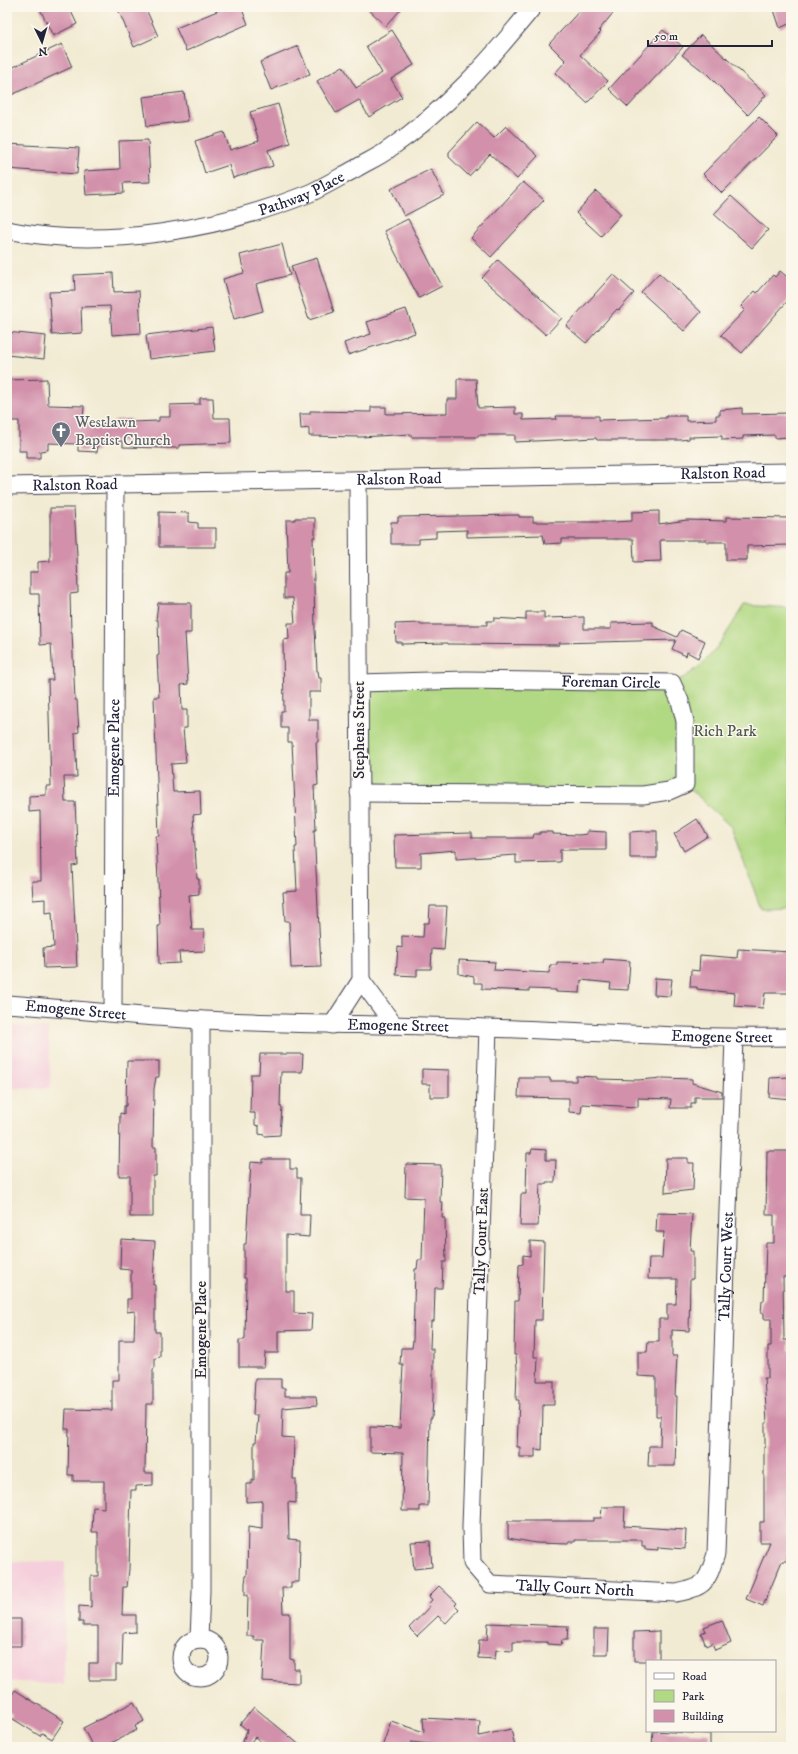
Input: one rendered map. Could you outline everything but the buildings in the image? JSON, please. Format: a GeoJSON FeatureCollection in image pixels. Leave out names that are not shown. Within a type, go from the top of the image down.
{"type":"FeatureCollection","features":[{"type":"Feature","properties":{"kind":"street","name":"Pathway Place"},"geometry":{"type":"LineString","coordinates":[[7,230],[36,236],[106,238],[185,229],[254,212],[310,192],[388,150],[439,110],[487,64],[533,7]]}},
{"type":"Feature","properties":{"kind":"street","name":"Ralston Road"},"geometry":{"type":"LineString","coordinates":[[7,486],[358,481],[791,472]]}},
{"type":"Feature","properties":{"kind":"street","name":"Stephens Street"},"geometry":{"type":"LineString","coordinates":[[358,481],[361,980]]}},
{"type":"Feature","properties":{"kind":"street","name":"Emogene Place"},"geometry":{"type":"LineString","coordinates":[[113,1013],[115,484]]}},
{"type":"Feature","properties":{"kind":"street","name":"Foreman Circle"},"geometry":{"type":"LineString","coordinates":[[359,683],[466,680],[672,683],[680,701],[685,721],[685,784],[670,791],[643,795],[359,793]]}},
{"type":"Feature","properties":{"kind":"street"},"geometry":{"type":"LineString","coordinates":[[332,1025],[361,980],[394,1025]]}},
{"type":"Feature","properties":{"kind":"street","name":"Emogene Street"},"geometry":{"type":"LineString","coordinates":[[7,1004],[201,1020],[332,1025],[488,1028],[734,1038],[791,1037]]}},
{"type":"Feature","properties":{"kind":"street","name":"Emogene Place"},"geometry":{"type":"LineString","coordinates":[[199,1639],[201,1591],[201,1020]]}},
{"type":"Feature","properties":{"kind":"street","name":"Tally Court East"},"geometry":{"type":"LineString","coordinates":[[474,1455],[488,1028]]}},
{"type":"Feature","properties":{"kind":"street","name":"Tally Court West"},"geometry":{"type":"LineString","coordinates":[[718,1496],[734,1038]]}},
{"type":"Feature","properties":{"kind":"street","name":"Tally Court North"},"geometry":{"type":"LineString","coordinates":[[474,1455],[471,1527],[472,1563],[490,1584],[676,1593],[692,1590],[707,1580],[716,1554],[718,1496]]}},
{"type":"Feature","properties":{"kind":"shaded area"},"geometry":{"type":"Polygon","coordinates":[[[7,1026],[48,1028],[51,1088],[7,1089],[7,1026]]]}},
{"type":"Feature","properties":{"kind":"shaded area"},"geometry":{"type":"Polygon","coordinates":[[[7,1561],[65,1562],[64,1685],[7,1681],[7,1561]]]}},
{"type":"Feature","properties":{"kind":"green space","name":"Rich Park"},"geometry":{"type":"Polygon","coordinates":[[[744,605],[791,608],[791,908],[761,909],[731,827],[685,784],[669,791],[359,793],[359,683],[672,683],[685,677],[706,660],[722,640],[744,605]]]}},
{"type":"Feature","properties":{"kind":"place","name":"Westlawn Baptist Church"},"geometry":{"type":"Point","coordinates":[61,448]}}]}
